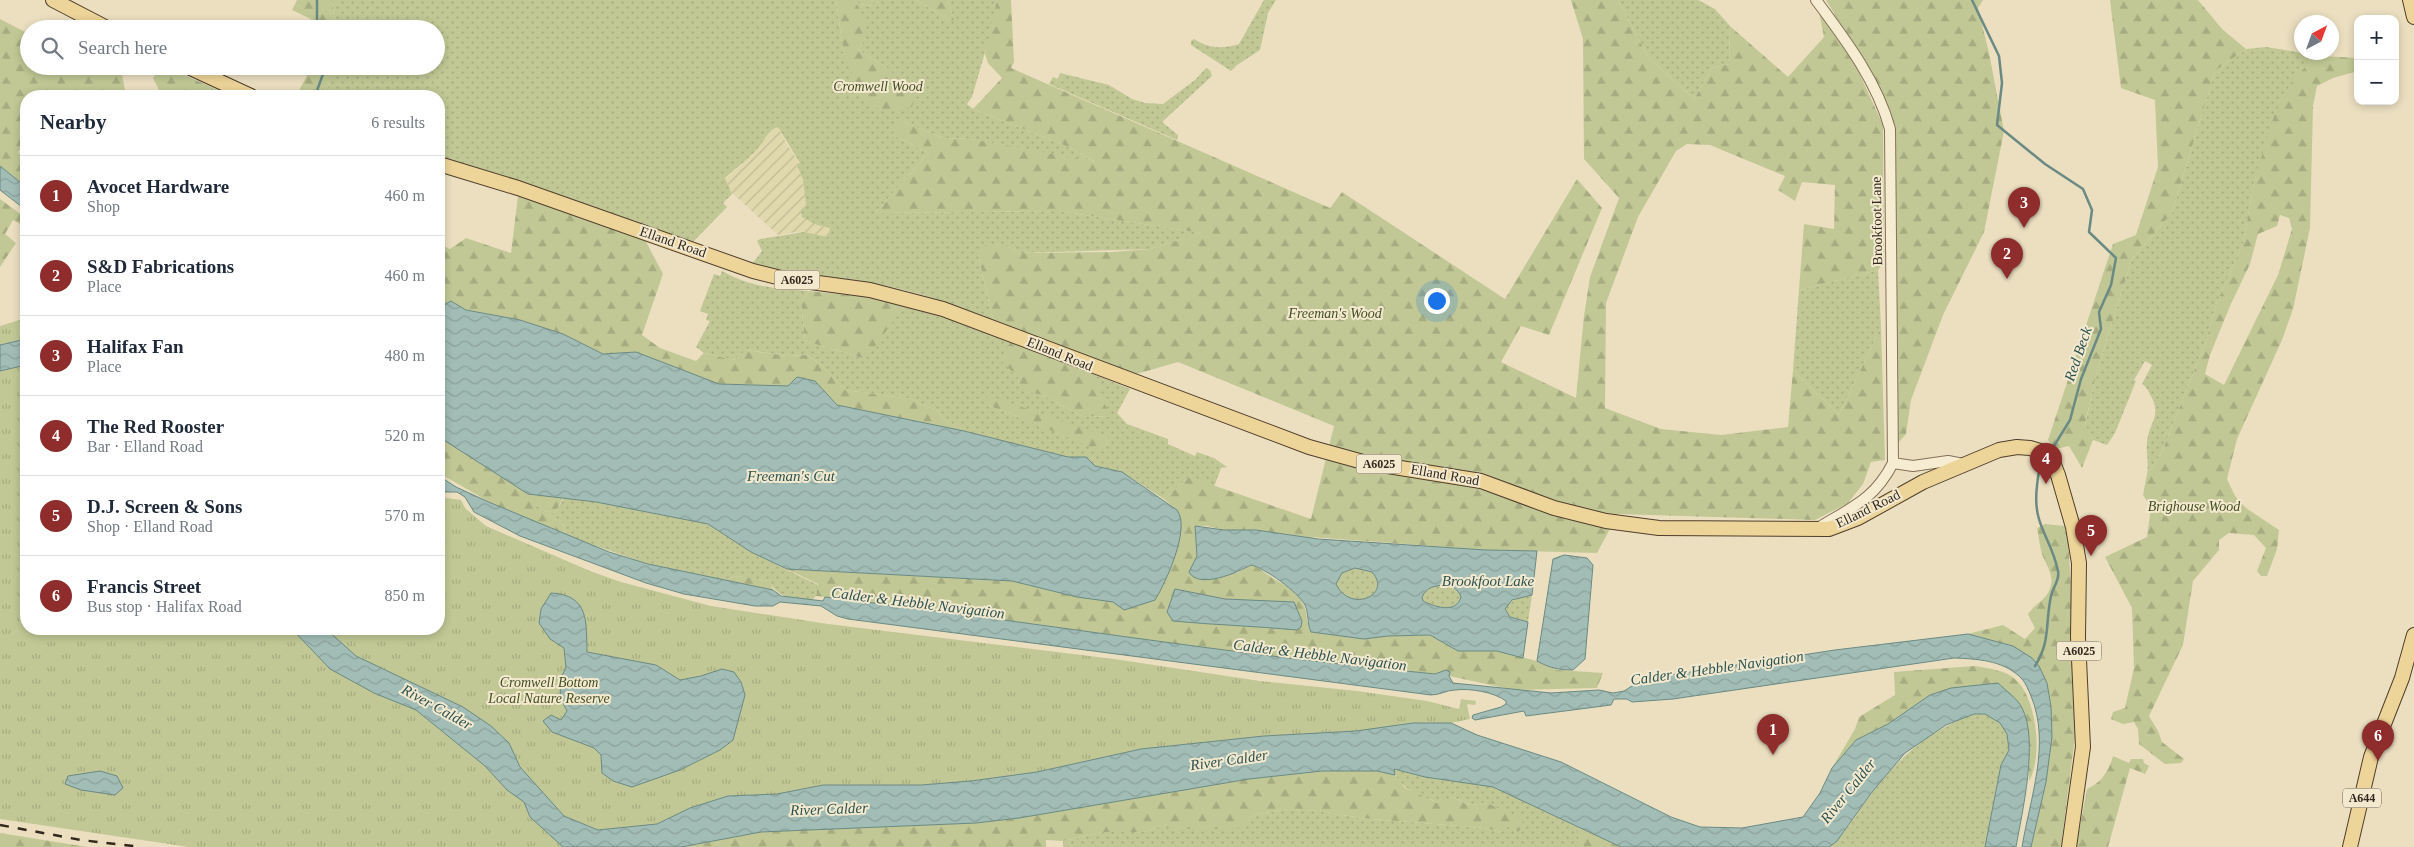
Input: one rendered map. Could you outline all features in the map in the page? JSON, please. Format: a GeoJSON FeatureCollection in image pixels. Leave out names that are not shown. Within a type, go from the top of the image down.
{"type":"FeatureCollection","features":[{"type":"Feature","properties":{"kind":"main road"},"geometry":{"type":"LineString","coordinates":[[53,0],[92,20]]}},
{"type":"Feature","properties":{"kind":"main road"},"geometry":{"type":"LineString","coordinates":[[2410,0],[2414,17]]}},
{"type":"Feature","properties":{"kind":"main road"},"geometry":{"type":"LineString","coordinates":[[206,75],[238,90]]}},
{"type":"Feature","properties":{"kind":"main road","name":"Elland Road"},"geometry":{"type":"LineString","coordinates":[[445,166],[518,188],[753,271],[781,278],[870,290],[943,310],[1258,430],[1345,458],[1475,479],[1554,508],[1606,521],[1660,528],[1829,529],[1850,522],[1922,482],[1963,464],[2010,448],[2030,448],[2046,456],[2058,475],[2073,527],[2079,563],[2078,637],[2083,742],[2069,847]]}},
{"type":"Feature","properties":{"kind":"main road","name":"A644"},"geometry":{"type":"LineString","coordinates":[[2350,847],[2371,757],[2402,678],[2414,635]]}},
{"type":"Feature","properties":{"kind":"street","name":"Brookfoot Lane"},"geometry":{"type":"LineString","coordinates":[[1815,530],[1868,497],[1883,483],[1893,463],[1890,129],[1885,112],[1846,39],[1816,0]]}},
{"type":"Feature","properties":{"kind":"street"},"geometry":{"type":"LineString","coordinates":[[1893,463],[1913,466],[1948,461],[1963,464]]}},
{"type":"Feature","properties":{"kind":"shaded area"},"geometry":{"type":"Polygon","coordinates":[[[778,127],[800,164],[797,165],[803,180],[806,205],[817,225],[831,228],[828,237],[795,232],[778,235],[731,192],[725,179],[751,156],[773,128],[778,127]]]}},
{"type":"Feature","properties":{"kind":"green space"},"geometry":{"type":"Polygon","coordinates":[[[297,0],[333,0],[334,20],[311,20],[292,10],[297,0]]]}},
{"type":"Feature","properties":{"kind":"green space"},"geometry":{"type":"Polygon","coordinates":[[[333,0],[836,0],[844,56],[889,69],[858,50],[865,38],[855,3],[871,6],[874,0],[916,0],[951,21],[954,20],[948,0],[997,0],[991,32],[972,97],[967,104],[973,109],[1071,148],[1096,163],[972,139],[943,138],[901,121],[893,135],[929,153],[875,213],[1059,211],[1202,233],[1150,249],[1020,253],[1006,245],[978,254],[993,320],[917,293],[752,264],[762,251],[757,241],[760,239],[804,232],[828,237],[830,228],[817,225],[802,217],[801,210],[806,205],[803,180],[797,165],[800,163],[778,127],[770,131],[753,153],[725,178],[732,194],[723,203],[727,207],[692,243],[445,158],[445,90],[327,90],[331,75],[445,75],[445,20],[334,20],[333,0]]]}},
{"type":"Feature","properties":{"kind":"green space","name":"Cromwell Wood"},"geometry":{"type":"Polygon","coordinates":[[[836,0],[874,0],[871,6],[856,3],[867,21],[865,38],[858,50],[889,69],[914,100],[912,107],[889,111],[867,106],[844,56],[836,0]]]}},
{"type":"Feature","properties":{"kind":"green space"},"geometry":{"type":"Polygon","coordinates":[[[916,0],[948,0],[954,20],[951,21],[916,0]]]}},
{"type":"Feature","properties":{"kind":"green space","name":"Freeman's Wood"},"geometry":{"type":"Polygon","coordinates":[[[997,0],[1011,0],[1014,62],[1011,68],[1330,208],[1342,192],[1505,299],[1577,179],[1602,208],[1549,335],[1521,326],[1501,362],[1576,398],[1590,277],[1619,198],[1584,159],[1583,39],[1571,0],[1618,0],[1648,57],[1694,99],[1712,68],[1729,64],[1730,26],[1788,77],[1824,37],[1819,12],[1821,11],[1849,51],[1883,125],[1884,263],[1878,270],[1799,290],[1804,224],[1834,229],[1835,185],[1802,182],[1795,201],[1778,190],[1785,176],[1710,145],[1687,144],[1676,151],[1638,217],[1606,303],[1605,408],[1661,429],[1721,435],[1788,427],[1793,370],[1839,415],[1881,327],[1885,460],[1871,462],[1863,484],[1848,503],[1815,520],[1618,514],[1597,553],[1486,550],[1311,537],[1318,539],[1256,530],[1224,530],[1207,526],[1195,526],[1197,556],[1194,562],[1237,573],[1251,565],[1258,568],[1288,587],[1298,596],[1305,608],[1307,622],[1364,639],[1388,636],[1430,635],[1458,651],[1497,651],[1537,661],[1558,670],[1603,673],[1597,688],[1514,690],[1449,676],[1446,670],[1435,674],[1280,657],[816,596],[818,584],[787,569],[1012,581],[1077,597],[1113,602],[1177,510],[1164,499],[1189,477],[1311,519],[1334,426],[1178,362],[1133,375],[993,320],[978,254],[987,244],[1006,245],[1020,253],[1112,252],[1150,249],[1201,233],[1059,211],[875,213],[929,153],[893,135],[894,125],[901,121],[943,138],[972,139],[1095,162],[1071,148],[973,109],[1002,78],[988,63],[985,54],[997,0]],[[1176,589],[1173,621],[1297,630],[1258,601],[1225,599],[1176,589]]]}},
{"type":"Feature","properties":{"kind":"green space"},"geometry":{"type":"Polygon","coordinates":[[[1264,0],[1276,0],[1268,13],[1260,50],[1231,71],[1191,45],[1191,41],[1194,39],[1205,45],[1216,47],[1239,44],[1264,0]]]}},
{"type":"Feature","properties":{"kind":"green space"},"geometry":{"type":"Polygon","coordinates":[[[1618,0],[1698,0],[1715,9],[1730,26],[1729,64],[1712,68],[1694,99],[1648,57],[1618,0]]]}},
{"type":"Feature","properties":{"kind":"green space"},"geometry":{"type":"Polygon","coordinates":[[[1826,0],[1983,0],[1978,8],[2004,131],[1984,232],[1943,315],[1911,400],[1906,434],[1898,443],[1896,200],[1891,114],[1877,85],[1826,0]]]}},
{"type":"Feature","properties":{"kind":"green space"},"geometry":{"type":"Polygon","coordinates":[[[2110,0],[2198,0],[2222,29],[2246,49],[2215,71],[2172,213],[2132,259],[2096,375],[2085,424],[2093,440],[2082,468],[2069,446],[2056,449],[2048,440],[2113,244],[2136,235],[2158,167],[2155,100],[2121,88],[2110,0]]]}},
{"type":"Feature","properties":{"kind":"green space"},"geometry":{"type":"Polygon","coordinates":[[[0,19],[20,29],[20,75],[122,75],[125,90],[20,90],[20,150],[18,152],[20,154],[20,182],[0,166],[0,19]]]}},
{"type":"Feature","properties":{"kind":"green space"},"geometry":{"type":"Polygon","coordinates":[[[2266,47],[2294,52],[2294,60],[2315,60],[2307,65],[2255,178],[2243,243],[2216,305],[2206,341],[2162,452],[2147,474],[2147,442],[2155,409],[2151,396],[2142,384],[2152,365],[2145,361],[2134,380],[2136,381],[2115,433],[2107,445],[2093,440],[2085,425],[2096,375],[2132,259],[2172,213],[2215,71],[2246,49],[2266,47]]]}},
{"type":"Feature","properties":{"kind":"green space","name":"Brighouse Wood"},"geometry":{"type":"Polygon","coordinates":[[[2339,57],[2354,58],[2354,72],[2333,78],[2317,86],[2313,106],[2310,228],[2293,309],[2282,340],[2237,439],[2227,479],[2235,496],[2246,508],[2279,530],[2277,549],[2267,576],[2261,576],[2257,571],[2266,548],[2254,535],[2229,533],[2219,540],[2219,550],[2193,581],[2183,645],[2149,716],[2162,742],[2184,759],[2181,763],[2165,764],[2139,744],[2138,729],[2134,722],[2123,724],[2111,719],[2113,712],[2125,708],[2134,668],[2132,608],[2105,557],[2147,537],[2151,507],[2143,495],[2147,474],[2162,452],[2206,341],[2216,305],[2243,243],[2255,178],[2274,116],[2290,84],[2307,65],[2315,60],[2339,60],[2339,57]],[[2280,215],[2277,226],[2258,234],[2250,264],[2230,306],[2210,355],[2205,374],[2224,385],[2278,275],[2292,229],[2289,218],[2280,215]]]}},
{"type":"Feature","properties":{"kind":"green space"},"geometry":{"type":"Polygon","coordinates":[[[1206,68],[1210,70],[1212,76],[1162,122],[1178,135],[1177,140],[1049,84],[1053,77],[1058,79],[1060,73],[1109,85],[1132,99],[1145,103],[1163,104],[1195,80],[1206,68]]]}},
{"type":"Feature","properties":{"kind":"green space"},"geometry":{"type":"Polygon","coordinates":[[[155,75],[184,75],[218,90],[159,90],[153,78],[155,75]]]}},
{"type":"Feature","properties":{"kind":"green space"},"geometry":{"type":"Polygon","coordinates":[[[307,75],[331,75],[327,90],[299,90],[307,75]]]}},
{"type":"Feature","properties":{"kind":"green space"},"geometry":{"type":"Polygon","coordinates":[[[518,196],[644,238],[663,274],[642,335],[660,348],[696,361],[704,353],[734,360],[746,350],[787,356],[807,355],[818,362],[845,390],[911,399],[938,411],[944,419],[964,431],[837,405],[815,381],[797,377],[788,386],[719,384],[636,352],[603,354],[563,334],[520,320],[466,310],[451,301],[445,304],[445,247],[450,249],[466,238],[511,253],[518,196]]]}},
{"type":"Feature","properties":{"kind":"green space"},"geometry":{"type":"Polygon","coordinates":[[[0,199],[20,214],[20,224],[13,220],[5,234],[16,243],[0,267],[0,199]]]}},
{"type":"Feature","properties":{"kind":"green space"},"geometry":{"type":"Polygon","coordinates":[[[1878,270],[1881,327],[1839,415],[1793,370],[1799,290],[1878,270]]]}},
{"type":"Feature","properties":{"kind":"green space"},"geometry":{"type":"Polygon","coordinates":[[[722,271],[753,284],[809,291],[801,302],[805,341],[862,358],[905,305],[964,324],[1010,342],[1002,361],[1018,377],[1019,388],[1045,396],[1081,416],[1108,417],[1096,375],[1130,389],[1117,413],[1127,424],[1168,439],[1168,444],[1195,456],[1197,452],[1214,458],[1227,467],[1221,468],[1214,487],[1189,477],[1164,499],[1122,472],[1095,466],[1085,457],[1068,457],[964,431],[944,419],[938,411],[911,399],[845,390],[818,362],[807,355],[787,356],[747,350],[734,360],[704,353],[696,347],[710,321],[706,320],[708,314],[700,311],[714,274],[720,276],[722,271]],[[990,406],[1078,441],[1106,445],[1108,437],[990,406]]]}},
{"type":"Feature","properties":{"kind":"green space"},"geometry":{"type":"Polygon","coordinates":[[[809,291],[881,298],[905,305],[868,356],[862,358],[805,341],[801,302],[809,291]]]}},
{"type":"Feature","properties":{"kind":"green space","name":"Cromwell Bottom Local Nature Reserve"},"geometry":{"type":"Polygon","coordinates":[[[20,320],[20,635],[445,635],[445,498],[461,500],[465,508],[486,526],[590,571],[621,582],[711,606],[828,624],[1114,659],[1260,681],[1357,691],[1427,701],[1459,709],[1461,699],[1476,701],[1475,705],[1467,704],[1470,719],[1451,723],[1413,723],[1356,731],[1264,736],[1141,749],[1037,772],[971,781],[921,785],[823,785],[777,794],[728,796],[690,808],[657,824],[629,828],[598,830],[565,816],[566,847],[189,847],[0,819],[0,326],[20,320]]]}},
{"type":"Feature","properties":{"kind":"green space"},"geometry":{"type":"Polygon","coordinates":[[[1010,342],[1096,375],[1109,417],[1081,416],[1045,396],[1019,389],[1018,377],[1001,361],[1010,342]]]}},
{"type":"Feature","properties":{"kind":"green space"},"geometry":{"type":"Polygon","coordinates":[[[990,396],[1108,437],[1106,445],[1099,450],[990,406],[986,398],[990,396]]]}},
{"type":"Feature","properties":{"kind":"green space"},"geometry":{"type":"Polygon","coordinates":[[[445,441],[528,494],[563,498],[555,513],[545,511],[535,504],[533,507],[563,522],[565,535],[491,503],[445,476],[445,441]]]}},
{"type":"Feature","properties":{"kind":"green space"},"geometry":{"type":"Polygon","coordinates":[[[564,498],[596,502],[708,524],[751,552],[818,585],[816,596],[812,600],[793,598],[781,594],[773,587],[770,581],[737,576],[723,580],[648,564],[565,535],[563,522],[532,507],[535,504],[545,511],[555,513],[564,498]]]}},
{"type":"Feature","properties":{"kind":"green space"},"geometry":{"type":"Polygon","coordinates":[[[2045,524],[2065,526],[2068,536],[2071,588],[2075,737],[2061,847],[2031,847],[2046,782],[2047,683],[1968,634],[2003,625],[2025,639],[2035,628],[2028,614],[2047,594],[2051,586],[2051,574],[2044,559],[2037,528],[2045,524]]]}},
{"type":"Feature","properties":{"kind":"green space"},"geometry":{"type":"Polygon","coordinates":[[[1355,568],[1372,572],[1377,580],[1377,588],[1374,594],[1367,598],[1350,598],[1342,593],[1336,584],[1342,573],[1355,568]]]}},
{"type":"Feature","properties":{"kind":"green space"},"geometry":{"type":"Polygon","coordinates":[[[737,576],[770,581],[773,590],[723,580],[737,576]]]}},
{"type":"Feature","properties":{"kind":"green space"},"geometry":{"type":"Polygon","coordinates":[[[1444,585],[1459,591],[1461,597],[1455,606],[1445,608],[1423,601],[1422,597],[1429,589],[1444,585]]]}},
{"type":"Feature","properties":{"kind":"green space"},"geometry":{"type":"Polygon","coordinates":[[[1532,595],[1528,622],[1510,617],[1506,613],[1506,605],[1522,596],[1532,595]]]}},
{"type":"Feature","properties":{"kind":"green space"},"geometry":{"type":"Polygon","coordinates":[[[1974,666],[2008,674],[2024,690],[2033,715],[2037,744],[2036,758],[2029,781],[2028,734],[2022,708],[1888,724],[1856,740],[1832,768],[1855,729],[1859,717],[1895,695],[1894,672],[1974,666]]]}},
{"type":"Feature","properties":{"kind":"green space"},"geometry":{"type":"Polygon","coordinates":[[[1974,714],[1985,714],[2000,723],[2007,734],[2009,750],[2001,765],[1985,847],[1829,847],[1847,829],[1883,779],[1905,756],[1943,728],[1974,714]]]}},
{"type":"Feature","properties":{"kind":"green space"},"geometry":{"type":"Polygon","coordinates":[[[2113,756],[2129,763],[2131,759],[2143,759],[2144,763],[2149,766],[2145,774],[2130,768],[2108,847],[2076,847],[2087,789],[2104,776],[2113,756]]]}},
{"type":"Feature","properties":{"kind":"green space"},"geometry":{"type":"Polygon","coordinates":[[[1394,769],[1425,777],[1493,787],[1578,827],[1575,829],[1584,847],[1063,847],[1063,841],[1103,832],[1144,832],[1167,824],[1235,829],[1254,815],[1288,809],[1320,811],[1360,818],[1484,828],[1502,832],[1486,803],[1470,805],[1453,797],[1439,803],[1405,787],[1396,776],[1394,769]]]}},
{"type":"Feature","properties":{"kind":"green space"},"geometry":{"type":"Polygon","coordinates":[[[1322,771],[1377,771],[1395,775],[1405,788],[1438,803],[1453,797],[1469,805],[1486,803],[1520,818],[1524,825],[1518,832],[1510,825],[1502,832],[1484,828],[1360,818],[1320,811],[1288,809],[1254,815],[1236,829],[1175,829],[1167,824],[1144,832],[1103,832],[1063,841],[1046,840],[1046,847],[681,847],[761,832],[976,823],[1019,818],[1249,779],[1322,771]]]}},
{"type":"Feature","properties":{"kind":"green space"},"geometry":{"type":"Polygon","coordinates":[[[1578,827],[1621,847],[1584,847],[1575,829],[1578,827]]]}},
{"type":"Feature","properties":{"kind":"green space"},"geometry":{"type":"Polygon","coordinates":[[[0,833],[87,847],[0,847],[0,833]]]}},
{"type":"Feature","properties":{"kind":"water"},"geometry":{"type":"Polygon","coordinates":[[[0,166],[20,182],[20,205],[0,190],[0,166]]]}},
{"type":"Feature","properties":{"kind":"water","name":"Freeman's Cut"},"geometry":{"type":"Polygon","coordinates":[[[451,301],[466,310],[520,320],[563,334],[603,354],[636,352],[719,384],[788,386],[797,377],[815,381],[837,405],[964,431],[1068,457],[1086,457],[1095,466],[1122,472],[1177,510],[1181,518],[1181,529],[1175,555],[1155,600],[1124,610],[1113,602],[1077,597],[1012,581],[787,569],[751,552],[708,524],[596,502],[528,494],[445,441],[445,304],[451,301]]]}},
{"type":"Feature","properties":{"kind":"water"},"geometry":{"type":"Polygon","coordinates":[[[20,340],[20,366],[0,371],[0,345],[20,340]]]}},
{"type":"Feature","properties":{"kind":"water","name":"Calder & Hebble Navigation"},"geometry":{"type":"Polygon","coordinates":[[[445,480],[491,503],[609,552],[648,564],[773,590],[781,596],[823,601],[825,597],[1206,648],[1359,666],[1435,674],[1446,670],[1450,672],[1449,676],[1453,683],[1551,693],[1599,690],[1613,693],[1624,691],[1640,681],[1651,678],[1835,650],[1968,634],[2013,646],[2032,658],[2039,666],[2047,683],[2051,707],[2052,737],[2046,782],[2031,847],[2022,847],[2037,771],[2039,733],[2037,714],[2030,693],[2021,678],[2012,671],[1988,661],[1954,658],[1673,699],[1632,702],[1627,699],[1614,699],[1611,705],[1526,716],[1524,711],[1475,720],[1472,718],[1473,715],[1501,707],[1506,704],[1506,701],[1495,695],[1475,690],[1452,690],[1431,695],[848,619],[837,616],[821,606],[780,602],[773,606],[755,606],[684,594],[646,583],[520,536],[474,512],[465,497],[457,492],[445,492],[445,480]]]}},
{"type":"Feature","properties":{"kind":"water","name":"Brookfoot Lake"},"geometry":{"type":"Polygon","coordinates":[[[1195,526],[1224,530],[1256,530],[1318,539],[1486,550],[1537,551],[1532,595],[1512,600],[1505,609],[1510,617],[1528,622],[1523,658],[1497,651],[1458,651],[1430,635],[1388,636],[1364,639],[1311,632],[1305,605],[1289,587],[1251,565],[1237,572],[1210,580],[1194,577],[1189,572],[1197,556],[1195,526]],[[1355,568],[1342,573],[1336,584],[1342,593],[1350,598],[1367,598],[1374,594],[1377,588],[1377,580],[1372,572],[1355,568]],[[1444,585],[1429,589],[1422,597],[1423,601],[1445,608],[1455,606],[1461,597],[1460,594],[1455,588],[1444,585]]]}},
{"type":"Feature","properties":{"kind":"water"},"geometry":{"type":"Polygon","coordinates":[[[1564,555],[1587,558],[1593,565],[1585,659],[1573,670],[1555,668],[1537,661],[1553,559],[1564,555]]]}},
{"type":"Feature","properties":{"kind":"water"},"geometry":{"type":"Polygon","coordinates":[[[1175,589],[1225,599],[1294,602],[1302,621],[1301,627],[1297,630],[1173,621],[1167,612],[1175,589]]]}},
{"type":"Feature","properties":{"kind":"water"},"geometry":{"type":"Polygon","coordinates":[[[551,593],[564,595],[573,599],[579,605],[585,621],[587,652],[656,665],[680,680],[722,669],[734,672],[741,682],[745,695],[733,740],[720,750],[680,770],[632,787],[613,781],[602,773],[601,755],[594,748],[552,732],[543,721],[551,715],[561,720],[567,711],[560,697],[561,677],[566,668],[564,648],[550,639],[539,623],[541,609],[551,593]]]}},
{"type":"Feature","properties":{"kind":"water","name":"River Calder"},"geometry":{"type":"Polygon","coordinates":[[[298,635],[333,635],[356,656],[463,707],[491,726],[509,743],[520,767],[564,816],[598,830],[657,824],[690,808],[728,796],[777,794],[823,785],[921,785],[971,781],[1037,772],[1141,749],[1264,736],[1356,731],[1413,723],[1451,723],[1477,735],[1561,762],[1671,817],[1700,827],[1742,828],[1803,817],[1820,793],[1832,768],[1856,740],[1888,724],[1930,695],[1951,688],[1998,683],[2020,705],[2027,722],[2029,738],[2028,777],[2016,847],[1985,847],[2001,765],[2009,750],[2007,734],[2000,723],[1985,714],[1974,714],[1946,725],[1905,753],[1872,792],[1837,841],[1829,847],[1621,847],[1493,787],[1425,777],[1394,769],[1395,775],[1377,771],[1322,771],[1249,779],[1019,818],[976,823],[761,832],[681,847],[563,847],[530,817],[524,802],[507,790],[485,766],[416,710],[374,693],[330,669],[298,635]]]}},
{"type":"Feature","properties":{"kind":"water"},"geometry":{"type":"Polygon","coordinates":[[[100,771],[117,776],[123,788],[115,795],[81,790],[65,784],[68,776],[100,771]]]}},
{"type":"Feature","properties":{"kind":"waterway"},"geometry":{"type":"LineString","coordinates":[[317,0],[317,20]]}},
{"type":"Feature","properties":{"kind":"waterway","name":"Red Beck"},"geometry":{"type":"LineString","coordinates":[[1972,0],[1999,56],[2002,83],[1997,125],[2045,164],[2083,189],[2092,210],[2089,232],[2116,258],[2111,285],[2099,312],[2101,329],[2081,379],[2070,420],[2049,454]]}},
{"type":"Feature","properties":{"kind":"waterway"},"geometry":{"type":"LineString","coordinates":[[317,90],[323,75]]}},
{"type":"Feature","properties":{"kind":"waterway","name":"Red Beck"},"geometry":{"type":"LineString","coordinates":[[2035,666],[2046,640],[2049,606],[2058,575],[2055,559],[2037,511],[2038,479],[2044,460]]}},
{"type":"Feature","properties":{"kind":"railway"},"geometry":{"type":"LineString","coordinates":[[0,825],[81,840],[141,847]]}},
{"type":"Feature","properties":{"kind":"place","name":"Halifax Fan"},"geometry":{"type":"Point","coordinates":[2024,228]}},
{"type":"Feature","properties":{"kind":"place","name":"S&D Fabrications"},"geometry":{"type":"Point","coordinates":[2007,279]}},
{"type":"Feature","properties":{"kind":"place","name":"The Red Rooster"},"geometry":{"type":"Point","coordinates":[2046,484]}},
{"type":"Feature","properties":{"kind":"place","name":"D.J. Screen & Sons"},"geometry":{"type":"Point","coordinates":[2091,556]}},
{"type":"Feature","properties":{"kind":"place","name":"Avocet Hardware"},"geometry":{"type":"Point","coordinates":[1773,755]}},
{"type":"Feature","properties":{"kind":"place","name":"Francis Street"},"geometry":{"type":"Point","coordinates":[2378,761]}}]}
